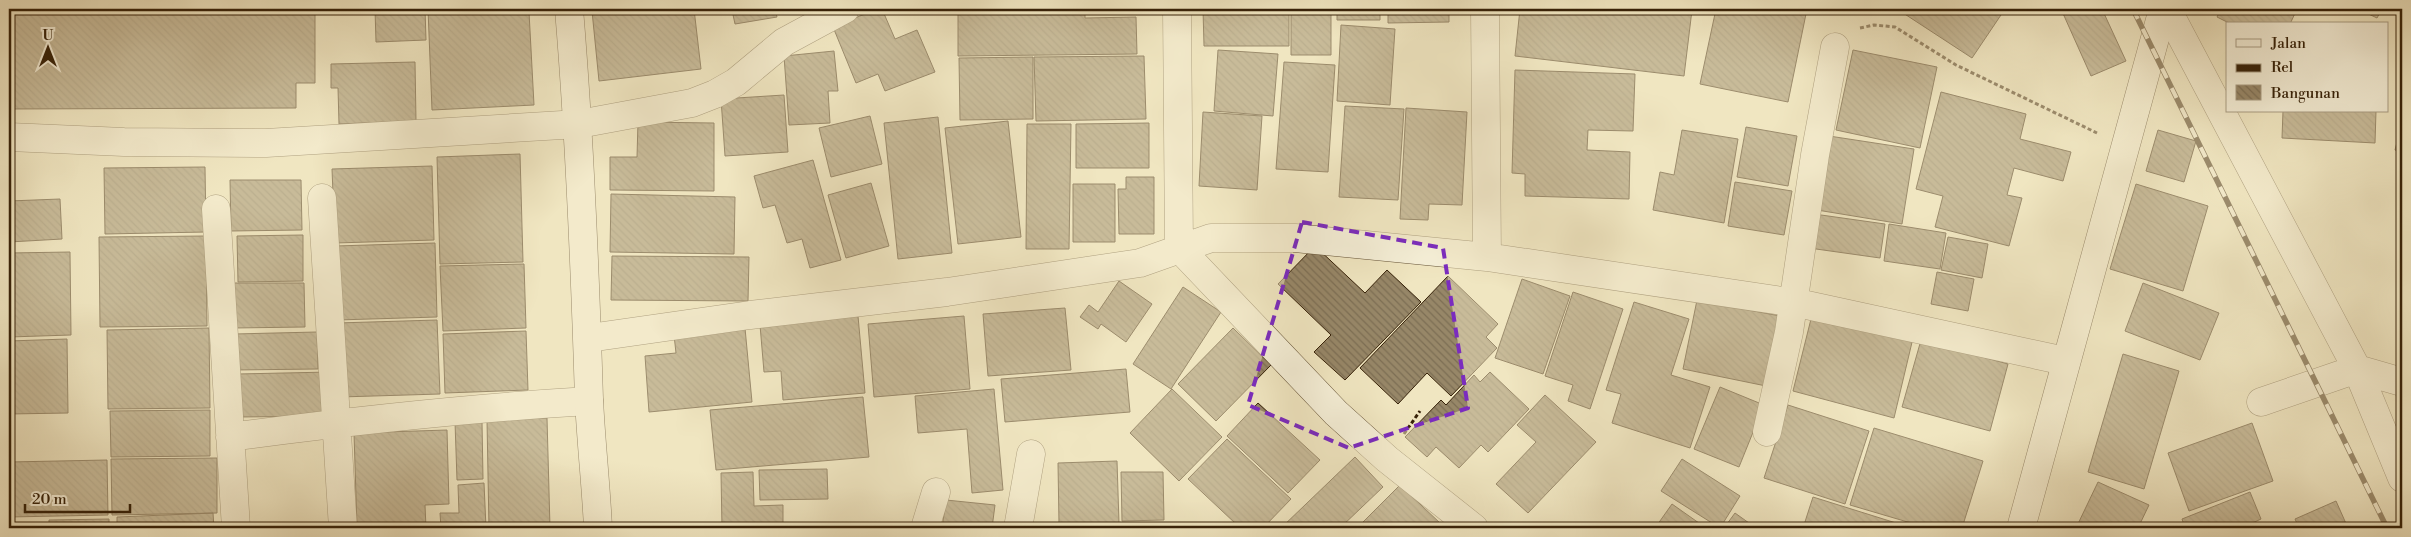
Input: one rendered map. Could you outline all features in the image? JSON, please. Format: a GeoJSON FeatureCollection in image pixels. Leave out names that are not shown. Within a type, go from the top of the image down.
{"type":"FeatureCollection","features":[{"type":"Feature","properties":{"kind":"street"},"geometry":{"type":"LineString","coordinates":[[569,9],[579,124],[589,338],[589,401],[598,528]]}},
{"type":"Feature","properties":{"kind":"street"},"geometry":{"type":"LineString","coordinates":[[9,137],[124,142],[266,143],[579,124],[692,103],[715,94],[736,82],[784,42],[845,9]]}},
{"type":"Feature","properties":{"kind":"street"},"geometry":{"type":"LineString","coordinates":[[1177,9],[1179,248],[1336,413],[1387,459],[1474,528]]}},
{"type":"Feature","properties":{"kind":"street"},"geometry":{"type":"LineString","coordinates":[[1485,9],[1487,257]]}},
{"type":"Feature","properties":{"kind":"street"},"geometry":{"type":"LineString","coordinates":[[2021,528],[2065,361],[2163,9]]}},
{"type":"Feature","properties":{"kind":"street"},"geometry":{"type":"LineString","coordinates":[[2168,9],[2357,369],[2402,478]]}},
{"type":"Feature","properties":{"kind":"street"},"geometry":{"type":"LineString","coordinates":[[1767,432],[1794,302],[1815,155],[1835,47]]}},
{"type":"Feature","properties":{"kind":"street"},"geometry":{"type":"LineString","coordinates":[[322,198],[338,422],[343,528]]}},
{"type":"Feature","properties":{"kind":"street"},"geometry":{"type":"LineString","coordinates":[[216,209],[236,528]]}},
{"type":"Feature","properties":{"kind":"street"},"geometry":{"type":"LineString","coordinates":[[589,338],[1060,275],[1140,262],[1211,238],[1295,238],[1487,257],[1794,302],[2065,361]]}},
{"type":"Feature","properties":{"kind":"street"},"geometry":{"type":"LineString","coordinates":[[2261,402],[2357,369],[2402,382]]}},
{"type":"Feature","properties":{"kind":"street"},"geometry":{"type":"LineString","coordinates":[[230,436],[338,422],[502,406],[589,401]]}},
{"type":"Feature","properties":{"kind":"street"},"geometry":{"type":"LineString","coordinates":[[1018,528],[1031,454]]}},
{"type":"Feature","properties":{"kind":"street"},"geometry":{"type":"LineString","coordinates":[[925,528],[936,492]]}},
{"type":"Feature","properties":{"kind":"path"},"geometry":{"type":"LineString","coordinates":[[1835,47],[1852,29],[1874,26],[1895,27],[1956,65],[2126,147]]}},
{"type":"Feature","properties":{"kind":"highlighted area"},"geometry":{"type":"Polygon","coordinates":[[[1302,222],[1443,248],[1468,408],[1349,448],[1248,405],[1302,222]]]}},
{"type":"Feature","properties":{"kind":"building"},"geometry":{"type":"Polygon","coordinates":[[[9,9],[315,9],[315,83],[296,83],[296,108],[9,109],[9,9]]]}},
{"type":"Feature","properties":{"kind":"building"},"geometry":{"type":"Polygon","coordinates":[[[375,9],[425,9],[426,40],[376,42],[375,9]]]}},
{"type":"Feature","properties":{"kind":"building"},"geometry":{"type":"Polygon","coordinates":[[[428,9],[504,9],[504,13],[529,12],[534,105],[432,110],[428,9]]]}},
{"type":"Feature","properties":{"kind":"building"},"geometry":{"type":"Polygon","coordinates":[[[611,9],[694,9],[701,69],[599,81],[592,11],[611,9]]]}},
{"type":"Feature","properties":{"kind":"building"},"geometry":{"type":"Polygon","coordinates":[[[726,9],[775,9],[777,17],[735,24],[732,10],[727,11],[726,9]]]}},
{"type":"Feature","properties":{"kind":"building"},"geometry":{"type":"Polygon","coordinates":[[[877,9],[882,9],[895,39],[917,30],[935,72],[885,91],[878,74],[856,83],[833,27],[877,9]]]}},
{"type":"Feature","properties":{"kind":"building"},"geometry":{"type":"Polygon","coordinates":[[[958,9],[1085,9],[1085,18],[1136,17],[1137,54],[958,56],[958,9]]]}},
{"type":"Feature","properties":{"kind":"building"},"geometry":{"type":"Polygon","coordinates":[[[1203,9],[1289,9],[1289,46],[1204,46],[1203,9]]]}},
{"type":"Feature","properties":{"kind":"building"},"geometry":{"type":"Polygon","coordinates":[[[1291,9],[1331,9],[1331,55],[1291,55],[1291,9]]]}},
{"type":"Feature","properties":{"kind":"building"},"geometry":{"type":"Polygon","coordinates":[[[1337,9],[1380,9],[1380,20],[1337,20],[1337,9]]]}},
{"type":"Feature","properties":{"kind":"building"},"geometry":{"type":"Polygon","coordinates":[[[1388,9],[1449,9],[1449,22],[1388,23],[1388,9]]]}},
{"type":"Feature","properties":{"kind":"building"},"geometry":{"type":"Polygon","coordinates":[[[1520,9],[1692,10],[1684,76],[1515,56],[1520,9]]]}},
{"type":"Feature","properties":{"kind":"building"},"geometry":{"type":"Polygon","coordinates":[[[1716,9],[1807,9],[1788,102],[1700,84],[1716,9]]]}},
{"type":"Feature","properties":{"kind":"building"},"geometry":{"type":"Polygon","coordinates":[[[1897,9],[2005,9],[1972,58],[1897,9]]]}},
{"type":"Feature","properties":{"kind":"building"},"geometry":{"type":"Polygon","coordinates":[[[2061,9],[2102,9],[2126,61],[2091,76],[2061,9]]]}},
{"type":"Feature","properties":{"kind":"building"},"geometry":{"type":"Polygon","coordinates":[[[2221,9],[2297,9],[2291,22],[2227,22],[2217,17],[2221,9]]]}},
{"type":"Feature","properties":{"kind":"building"},"geometry":{"type":"Polygon","coordinates":[[[2358,9],[2382,9],[2377,18],[2358,9]]]}},
{"type":"Feature","properties":{"kind":"building"},"geometry":{"type":"Polygon","coordinates":[[[1341,25],[1395,29],[1390,105],[1337,101],[1341,25]]]}},
{"type":"Feature","properties":{"kind":"building"},"geometry":{"type":"Polygon","coordinates":[[[1218,50],[1278,54],[1273,116],[1214,111],[1218,50]]]}},
{"type":"Feature","properties":{"kind":"building"},"geometry":{"type":"Polygon","coordinates":[[[1853,50],[1937,67],[1920,148],[1836,130],[1853,50]]]}},
{"type":"Feature","properties":{"kind":"building"},"geometry":{"type":"Polygon","coordinates":[[[834,51],[838,91],[828,91],[830,123],[789,125],[784,56],[834,51]]]}},
{"type":"Feature","properties":{"kind":"building"},"geometry":{"type":"Polygon","coordinates":[[[1144,56],[1146,119],[1036,121],[1034,57],[1144,56]]]}},
{"type":"Feature","properties":{"kind":"building"},"geometry":{"type":"Polygon","coordinates":[[[1033,57],[1033,119],[960,120],[959,58],[1033,57]]]}},
{"type":"Feature","properties":{"kind":"building"},"geometry":{"type":"Polygon","coordinates":[[[415,62],[416,121],[339,124],[338,88],[331,88],[331,64],[415,62]]]}},
{"type":"Feature","properties":{"kind":"building"},"geometry":{"type":"Polygon","coordinates":[[[1284,62],[1335,65],[1328,172],[1276,169],[1284,62]]]}},
{"type":"Feature","properties":{"kind":"building"},"geometry":{"type":"Polygon","coordinates":[[[1515,70],[1635,74],[1633,131],[1588,130],[1587,150],[1630,152],[1629,199],[1525,196],[1525,174],[1512,173],[1515,70]]]}},
{"type":"Feature","properties":{"kind":"building"},"geometry":{"type":"Polygon","coordinates":[[[1941,92],[2026,114],[2020,139],[2071,152],[2063,181],[2014,168],[2007,195],[2022,198],[2009,246],[1935,227],[1943,196],[1916,189],[1941,92]]]}},
{"type":"Feature","properties":{"kind":"building"},"geometry":{"type":"Polygon","coordinates":[[[784,95],[788,152],[725,156],[721,99],[784,95]]]}},
{"type":"Feature","properties":{"kind":"building"},"geometry":{"type":"Polygon","coordinates":[[[1345,106],[1404,109],[1398,200],[1339,197],[1345,106]]]}},
{"type":"Feature","properties":{"kind":"building"},"geometry":{"type":"Polygon","coordinates":[[[1406,108],[1467,112],[1462,205],[1429,204],[1428,220],[1400,219],[1406,108]]]}},
{"type":"Feature","properties":{"kind":"building"},"geometry":{"type":"Polygon","coordinates":[[[1203,112],[1262,116],[1257,190],[1199,186],[1203,112]]]}},
{"type":"Feature","properties":{"kind":"building"},"geometry":{"type":"Polygon","coordinates":[[[2283,112],[2376,112],[2375,143],[2282,138],[2283,112]]]}},
{"type":"Feature","properties":{"kind":"building"},"geometry":{"type":"Polygon","coordinates":[[[870,116],[882,164],[831,177],[819,128],[870,116]]]}},
{"type":"Feature","properties":{"kind":"building"},"geometry":{"type":"Polygon","coordinates":[[[938,117],[952,253],[898,259],[884,123],[938,117]]]}},
{"type":"Feature","properties":{"kind":"building"},"geometry":{"type":"Polygon","coordinates":[[[1008,121],[1021,237],[958,244],[945,128],[1008,121]]]}},
{"type":"Feature","properties":{"kind":"building"},"geometry":{"type":"Polygon","coordinates":[[[638,122],[714,123],[714,191],[610,190],[610,157],[637,157],[638,122]]]}},
{"type":"Feature","properties":{"kind":"building"},"geometry":{"type":"Polygon","coordinates":[[[2402,122],[2402,152],[2395,150],[2402,122]]]}},
{"type":"Feature","properties":{"kind":"building"},"geometry":{"type":"Polygon","coordinates":[[[1149,123],[1149,168],[1076,168],[1076,124],[1149,123]]]}},
{"type":"Feature","properties":{"kind":"building"},"geometry":{"type":"Polygon","coordinates":[[[1027,124],[1071,124],[1069,249],[1026,249],[1027,124]]]}},
{"type":"Feature","properties":{"kind":"building"},"geometry":{"type":"Polygon","coordinates":[[[1746,127],[1797,136],[1788,186],[1737,177],[1746,127]]]}},
{"type":"Feature","properties":{"kind":"building"},"geometry":{"type":"Polygon","coordinates":[[[1682,130],[1738,139],[1724,223],[1653,210],[1660,172],[1674,175],[1682,130]]]}},
{"type":"Feature","properties":{"kind":"building"},"geometry":{"type":"Polygon","coordinates":[[[2158,130],[2196,141],[2184,182],[2146,171],[2158,130]]]}},
{"type":"Feature","properties":{"kind":"building"},"geometry":{"type":"Polygon","coordinates":[[[1829,136],[1914,149],[1902,224],[1817,210],[1829,136]]]}},
{"type":"Feature","properties":{"kind":"building"},"geometry":{"type":"Polygon","coordinates":[[[520,154],[523,262],[440,264],[437,157],[520,154]]]}},
{"type":"Feature","properties":{"kind":"building"},"geometry":{"type":"Polygon","coordinates":[[[813,160],[841,260],[810,268],[802,239],[787,243],[775,205],[763,208],[754,176],[813,160]]]}},
{"type":"Feature","properties":{"kind":"building"},"geometry":{"type":"Polygon","coordinates":[[[432,166],[434,240],[335,243],[332,169],[432,166]]]}},
{"type":"Feature","properties":{"kind":"building"},"geometry":{"type":"Polygon","coordinates":[[[205,167],[206,232],[105,234],[104,168],[205,167]]]}},
{"type":"Feature","properties":{"kind":"building"},"geometry":{"type":"Polygon","coordinates":[[[1126,177],[1154,177],[1154,234],[1119,234],[1118,189],[1126,189],[1126,177]]]}},
{"type":"Feature","properties":{"kind":"building"},"geometry":{"type":"Polygon","coordinates":[[[230,180],[301,180],[302,230],[231,231],[230,180]]]}},
{"type":"Feature","properties":{"kind":"building"},"geometry":{"type":"Polygon","coordinates":[[[1735,182],[1792,191],[1784,235],[1728,226],[1735,182]]]}},
{"type":"Feature","properties":{"kind":"building"},"geometry":{"type":"Polygon","coordinates":[[[871,183],[889,246],[846,258],[828,195],[871,183]]]}},
{"type":"Feature","properties":{"kind":"building"},"geometry":{"type":"Polygon","coordinates":[[[1073,184],[1115,184],[1115,242],[1073,242],[1073,184]]]}},
{"type":"Feature","properties":{"kind":"building"},"geometry":{"type":"Polygon","coordinates":[[[2136,184],[2208,206],[2183,291],[2110,269],[2136,184]]]}},
{"type":"Feature","properties":{"kind":"building"},"geometry":{"type":"Polygon","coordinates":[[[611,194],[735,197],[734,254],[610,252],[611,194]]]}},
{"type":"Feature","properties":{"kind":"building"},"geometry":{"type":"Polygon","coordinates":[[[60,199],[62,239],[9,242],[9,201],[60,199]]]}},
{"type":"Feature","properties":{"kind":"building"},"geometry":{"type":"Polygon","coordinates":[[[1814,214],[1885,224],[1880,258],[1809,248],[1814,214]]]}},
{"type":"Feature","properties":{"kind":"building"},"geometry":{"type":"Polygon","coordinates":[[[1889,224],[1946,233],[1940,269],[1884,261],[1889,224]]]}},
{"type":"Feature","properties":{"kind":"building"},"geometry":{"type":"Polygon","coordinates":[[[303,235],[303,281],[238,282],[237,236],[303,235]]]}},
{"type":"Feature","properties":{"kind":"building"},"geometry":{"type":"Polygon","coordinates":[[[206,236],[207,326],[100,327],[99,237],[206,236]]]}},
{"type":"Feature","properties":{"kind":"building"},"geometry":{"type":"Polygon","coordinates":[[[1948,237],[1988,244],[1982,278],[1941,270],[1948,237]]]}},
{"type":"Feature","properties":{"kind":"building"},"geometry":{"type":"Polygon","coordinates":[[[435,243],[437,317],[337,320],[335,246],[435,243]]]}},
{"type":"Feature","properties":{"kind":"building"},"geometry":{"type":"Polygon","coordinates":[[[1315,246],[1365,293],[1387,270],[1421,302],[1345,380],[1314,352],[1331,335],[1278,284],[1315,246]]]}},
{"type":"Feature","properties":{"kind":"building"},"geometry":{"type":"Polygon","coordinates":[[[70,252],[71,335],[9,337],[9,253],[70,252]]]}},
{"type":"Feature","properties":{"kind":"building"},"geometry":{"type":"Polygon","coordinates":[[[612,256],[749,257],[748,301],[611,300],[612,256]]]}},
{"type":"Feature","properties":{"kind":"building"},"geometry":{"type":"Polygon","coordinates":[[[524,264],[526,328],[443,331],[440,266],[524,264]]]}},
{"type":"Feature","properties":{"kind":"building"},"geometry":{"type":"Polygon","coordinates":[[[1937,272],[1974,279],[1968,311],[1931,304],[1937,272]]]}},
{"type":"Feature","properties":{"kind":"building"},"geometry":{"type":"Polygon","coordinates":[[[1448,276],[1498,324],[1486,337],[1497,348],[1451,396],[1427,373],[1398,404],[1360,368],[1448,276]]]}},
{"type":"Feature","properties":{"kind":"building"},"geometry":{"type":"Polygon","coordinates":[[[1522,279],[1570,296],[1543,374],[1495,358],[1522,279]]]}},
{"type":"Feature","properties":{"kind":"building"},"geometry":{"type":"Polygon","coordinates":[[[1119,281],[1152,304],[1126,342],[1101,324],[1098,329],[1080,317],[1089,305],[1098,312],[1119,281]]]}},
{"type":"Feature","properties":{"kind":"building"},"geometry":{"type":"Polygon","coordinates":[[[234,283],[304,283],[305,327],[234,328],[234,283]]]}},
{"type":"Feature","properties":{"kind":"building"},"geometry":{"type":"Polygon","coordinates":[[[2143,283],[2219,313],[2200,360],[2125,331],[2143,283]]]}},
{"type":"Feature","properties":{"kind":"building"},"geometry":{"type":"Polygon","coordinates":[[[1183,287],[1221,312],[1171,389],[1133,364],[1183,287]]]}},
{"type":"Feature","properties":{"kind":"building"},"geometry":{"type":"Polygon","coordinates":[[[1573,292],[1623,309],[1590,409],[1568,401],[1573,385],[1545,376],[1573,292]]]}},
{"type":"Feature","properties":{"kind":"building"},"geometry":{"type":"Polygon","coordinates":[[[1697,300],[1785,317],[1771,387],[1683,369],[1697,300]]]}},
{"type":"Feature","properties":{"kind":"building"},"geometry":{"type":"Polygon","coordinates":[[[1634,302],[1689,319],[1671,375],[1710,387],[1690,448],[1612,423],[1621,394],[1606,390],[1634,302]]]}},
{"type":"Feature","properties":{"kind":"building"},"geometry":{"type":"Polygon","coordinates":[[[1065,308],[1071,370],[988,376],[983,314],[1065,308]]]}},
{"type":"Feature","properties":{"kind":"building"},"geometry":{"type":"Polygon","coordinates":[[[1812,315],[1913,338],[1894,418],[1793,391],[1812,315]]]}},
{"type":"Feature","properties":{"kind":"building"},"geometry":{"type":"Polygon","coordinates":[[[858,316],[865,393],[783,400],[781,371],[764,372],[760,325],[858,316]]]}},
{"type":"Feature","properties":{"kind":"building"},"geometry":{"type":"Polygon","coordinates":[[[964,316],[970,389],[874,397],[868,324],[964,316]]]}},
{"type":"Feature","properties":{"kind":"building"},"geometry":{"type":"Polygon","coordinates":[[[437,320],[440,394],[340,397],[337,323],[437,320]]]}},
{"type":"Feature","properties":{"kind":"building"},"geometry":{"type":"Polygon","coordinates":[[[209,328],[210,408],[108,409],[107,330],[209,328]]]}},
{"type":"Feature","properties":{"kind":"building"},"geometry":{"type":"Polygon","coordinates":[[[745,328],[752,402],[649,412],[645,356],[676,353],[674,335],[745,328]]]}},
{"type":"Feature","properties":{"kind":"building"},"geometry":{"type":"Polygon","coordinates":[[[1233,328],[1271,365],[1216,421],[1178,384],[1233,328]]]}},
{"type":"Feature","properties":{"kind":"building"},"geometry":{"type":"Polygon","coordinates":[[[526,331],[528,390],[445,393],[443,334],[526,331]]]}},
{"type":"Feature","properties":{"kind":"building"},"geometry":{"type":"Polygon","coordinates":[[[317,332],[318,369],[234,370],[234,334],[317,332]]]}},
{"type":"Feature","properties":{"kind":"building"},"geometry":{"type":"Polygon","coordinates":[[[67,339],[68,413],[9,414],[9,341],[67,339]]]}},
{"type":"Feature","properties":{"kind":"building"},"geometry":{"type":"Polygon","coordinates":[[[1921,340],[2008,364],[1990,431],[1902,407],[1921,340]]]}},
{"type":"Feature","properties":{"kind":"building"},"geometry":{"type":"Polygon","coordinates":[[[2123,354],[2179,371],[2144,489],[2088,472],[2123,354]]]}},
{"type":"Feature","properties":{"kind":"building"},"geometry":{"type":"Polygon","coordinates":[[[1126,369],[1130,412],[1005,422],[1001,379],[1126,369]]]}},
{"type":"Feature","properties":{"kind":"building"},"geometry":{"type":"Polygon","coordinates":[[[330,372],[331,416],[239,417],[238,374],[330,372]]]}},
{"type":"Feature","properties":{"kind":"building"},"geometry":{"type":"Polygon","coordinates":[[[1490,372],[1529,409],[1488,452],[1481,445],[1459,468],[1436,447],[1427,457],[1405,437],[1441,400],[1446,405],[1474,375],[1480,382],[1490,372]]]}},
{"type":"Feature","properties":{"kind":"building"},"geometry":{"type":"Polygon","coordinates":[[[1720,387],[1764,405],[1739,467],[1694,449],[1720,387]]]}},
{"type":"Feature","properties":{"kind":"building"},"geometry":{"type":"Polygon","coordinates":[[[994,389],[1003,490],[972,493],[967,429],[918,433],[915,396],[994,389]]]}},
{"type":"Feature","properties":{"kind":"building"},"geometry":{"type":"Polygon","coordinates":[[[1172,389],[1222,437],[1179,481],[1130,433],[1172,389]]]}},
{"type":"Feature","properties":{"kind":"building"},"geometry":{"type":"Polygon","coordinates":[[[1545,395],[1596,442],[1528,513],[1496,484],[1536,442],[1517,425],[1545,395]]]}},
{"type":"Feature","properties":{"kind":"building"},"geometry":{"type":"Polygon","coordinates":[[[863,397],[869,457],[716,470],[710,410],[863,397]]]}},
{"type":"Feature","properties":{"kind":"building"},"geometry":{"type":"Polygon","coordinates":[[[1258,403],[1320,460],[1288,493],[1227,436],[1258,403]]]}},
{"type":"Feature","properties":{"kind":"building"},"geometry":{"type":"Polygon","coordinates":[[[1788,405],[1869,431],[1845,504],[1764,478],[1788,405]]]}},
{"type":"Feature","properties":{"kind":"building"},"geometry":{"type":"Polygon","coordinates":[[[210,410],[210,456],[111,457],[110,411],[210,410]]]}},
{"type":"Feature","properties":{"kind":"building"},"geometry":{"type":"Polygon","coordinates":[[[547,418],[550,528],[489,528],[487,420],[547,418]]]}},
{"type":"Feature","properties":{"kind":"building"},"geometry":{"type":"Polygon","coordinates":[[[455,422],[482,422],[483,479],[457,480],[455,422]]]}},
{"type":"Feature","properties":{"kind":"building"},"geometry":{"type":"Polygon","coordinates":[[[2252,423],[2273,481],[2189,511],[2168,453],[2252,423]]]}},
{"type":"Feature","properties":{"kind":"building"},"geometry":{"type":"Polygon","coordinates":[[[1874,428],[1983,461],[1962,528],[1928,528],[1850,505],[1874,428]]]}},
{"type":"Feature","properties":{"kind":"building"},"geometry":{"type":"Polygon","coordinates":[[[447,430],[449,504],[425,505],[426,528],[357,528],[354,433],[447,430]]]}},
{"type":"Feature","properties":{"kind":"building"},"geometry":{"type":"Polygon","coordinates":[[[1227,439],[1291,499],[1263,528],[1233,528],[1236,524],[1188,479],[1227,439]]]}},
{"type":"Feature","properties":{"kind":"building"},"geometry":{"type":"Polygon","coordinates":[[[1355,457],[1383,487],[1340,528],[1281,528],[1355,457]]]}},
{"type":"Feature","properties":{"kind":"building"},"geometry":{"type":"Polygon","coordinates":[[[217,458],[217,513],[112,515],[111,459],[217,458]]]}},
{"type":"Feature","properties":{"kind":"building"},"geometry":{"type":"Polygon","coordinates":[[[1682,459],[1740,496],[1720,528],[1661,491],[1682,459]]]}},
{"type":"Feature","properties":{"kind":"building"},"geometry":{"type":"Polygon","coordinates":[[[107,460],[108,515],[9,517],[9,462],[107,460]]]}},
{"type":"Feature","properties":{"kind":"building"},"geometry":{"type":"Polygon","coordinates":[[[1117,461],[1119,523],[1059,524],[1058,463],[1117,461]]]}},
{"type":"Feature","properties":{"kind":"building"},"geometry":{"type":"Polygon","coordinates":[[[827,469],[828,499],[760,500],[759,470],[827,469]]]}},
{"type":"Feature","properties":{"kind":"building"},"geometry":{"type":"Polygon","coordinates":[[[753,472],[754,506],[783,505],[783,528],[722,528],[721,473],[753,472]]]}},
{"type":"Feature","properties":{"kind":"building"},"geometry":{"type":"Polygon","coordinates":[[[1121,472],[1163,472],[1164,520],[1122,521],[1121,472]]]}},
{"type":"Feature","properties":{"kind":"building"},"geometry":{"type":"Polygon","coordinates":[[[2098,482],[2149,505],[2138,528],[2076,528],[2098,482]]]}},
{"type":"Feature","properties":{"kind":"building"},"geometry":{"type":"Polygon","coordinates":[[[484,483],[486,528],[441,528],[440,513],[459,513],[458,485],[484,483]]]}},
{"type":"Feature","properties":{"kind":"building"},"geometry":{"type":"Polygon","coordinates":[[[1400,485],[1441,524],[1437,528],[1357,528],[1400,485]]]}},
{"type":"Feature","properties":{"kind":"building"},"geometry":{"type":"Polygon","coordinates":[[[2250,492],[2261,519],[2242,528],[2185,528],[2182,519],[2250,492]]]}},
{"type":"Feature","properties":{"kind":"building"},"geometry":{"type":"Polygon","coordinates":[[[1813,497],[1912,528],[1803,528],[1813,497]]]}},
{"type":"Feature","properties":{"kind":"building"},"geometry":{"type":"Polygon","coordinates":[[[946,500],[995,505],[992,528],[942,528],[946,500]]]}},
{"type":"Feature","properties":{"kind":"building"},"geometry":{"type":"Polygon","coordinates":[[[2336,501],[2348,528],[2299,528],[2295,519],[2336,501]]]}},
{"type":"Feature","properties":{"kind":"building"},"geometry":{"type":"Polygon","coordinates":[[[1672,504],[1706,528],[1655,528],[1672,504]]]}},
{"type":"Feature","properties":{"kind":"building"},"geometry":{"type":"Polygon","coordinates":[[[213,513],[214,528],[117,528],[117,517],[213,513]]]}},
{"type":"Feature","properties":{"kind":"building"},"geometry":{"type":"Polygon","coordinates":[[[1735,513],[1756,528],[1724,528],[1735,513]]]}},
{"type":"Feature","properties":{"kind":"building"},"geometry":{"type":"Polygon","coordinates":[[[109,519],[109,528],[49,528],[49,520],[109,519]]]}},
{"type":"Feature","properties":{"kind":"railway"},"geometry":{"type":"LineString","coordinates":[[2133,9],[2387,528]]}}]}
